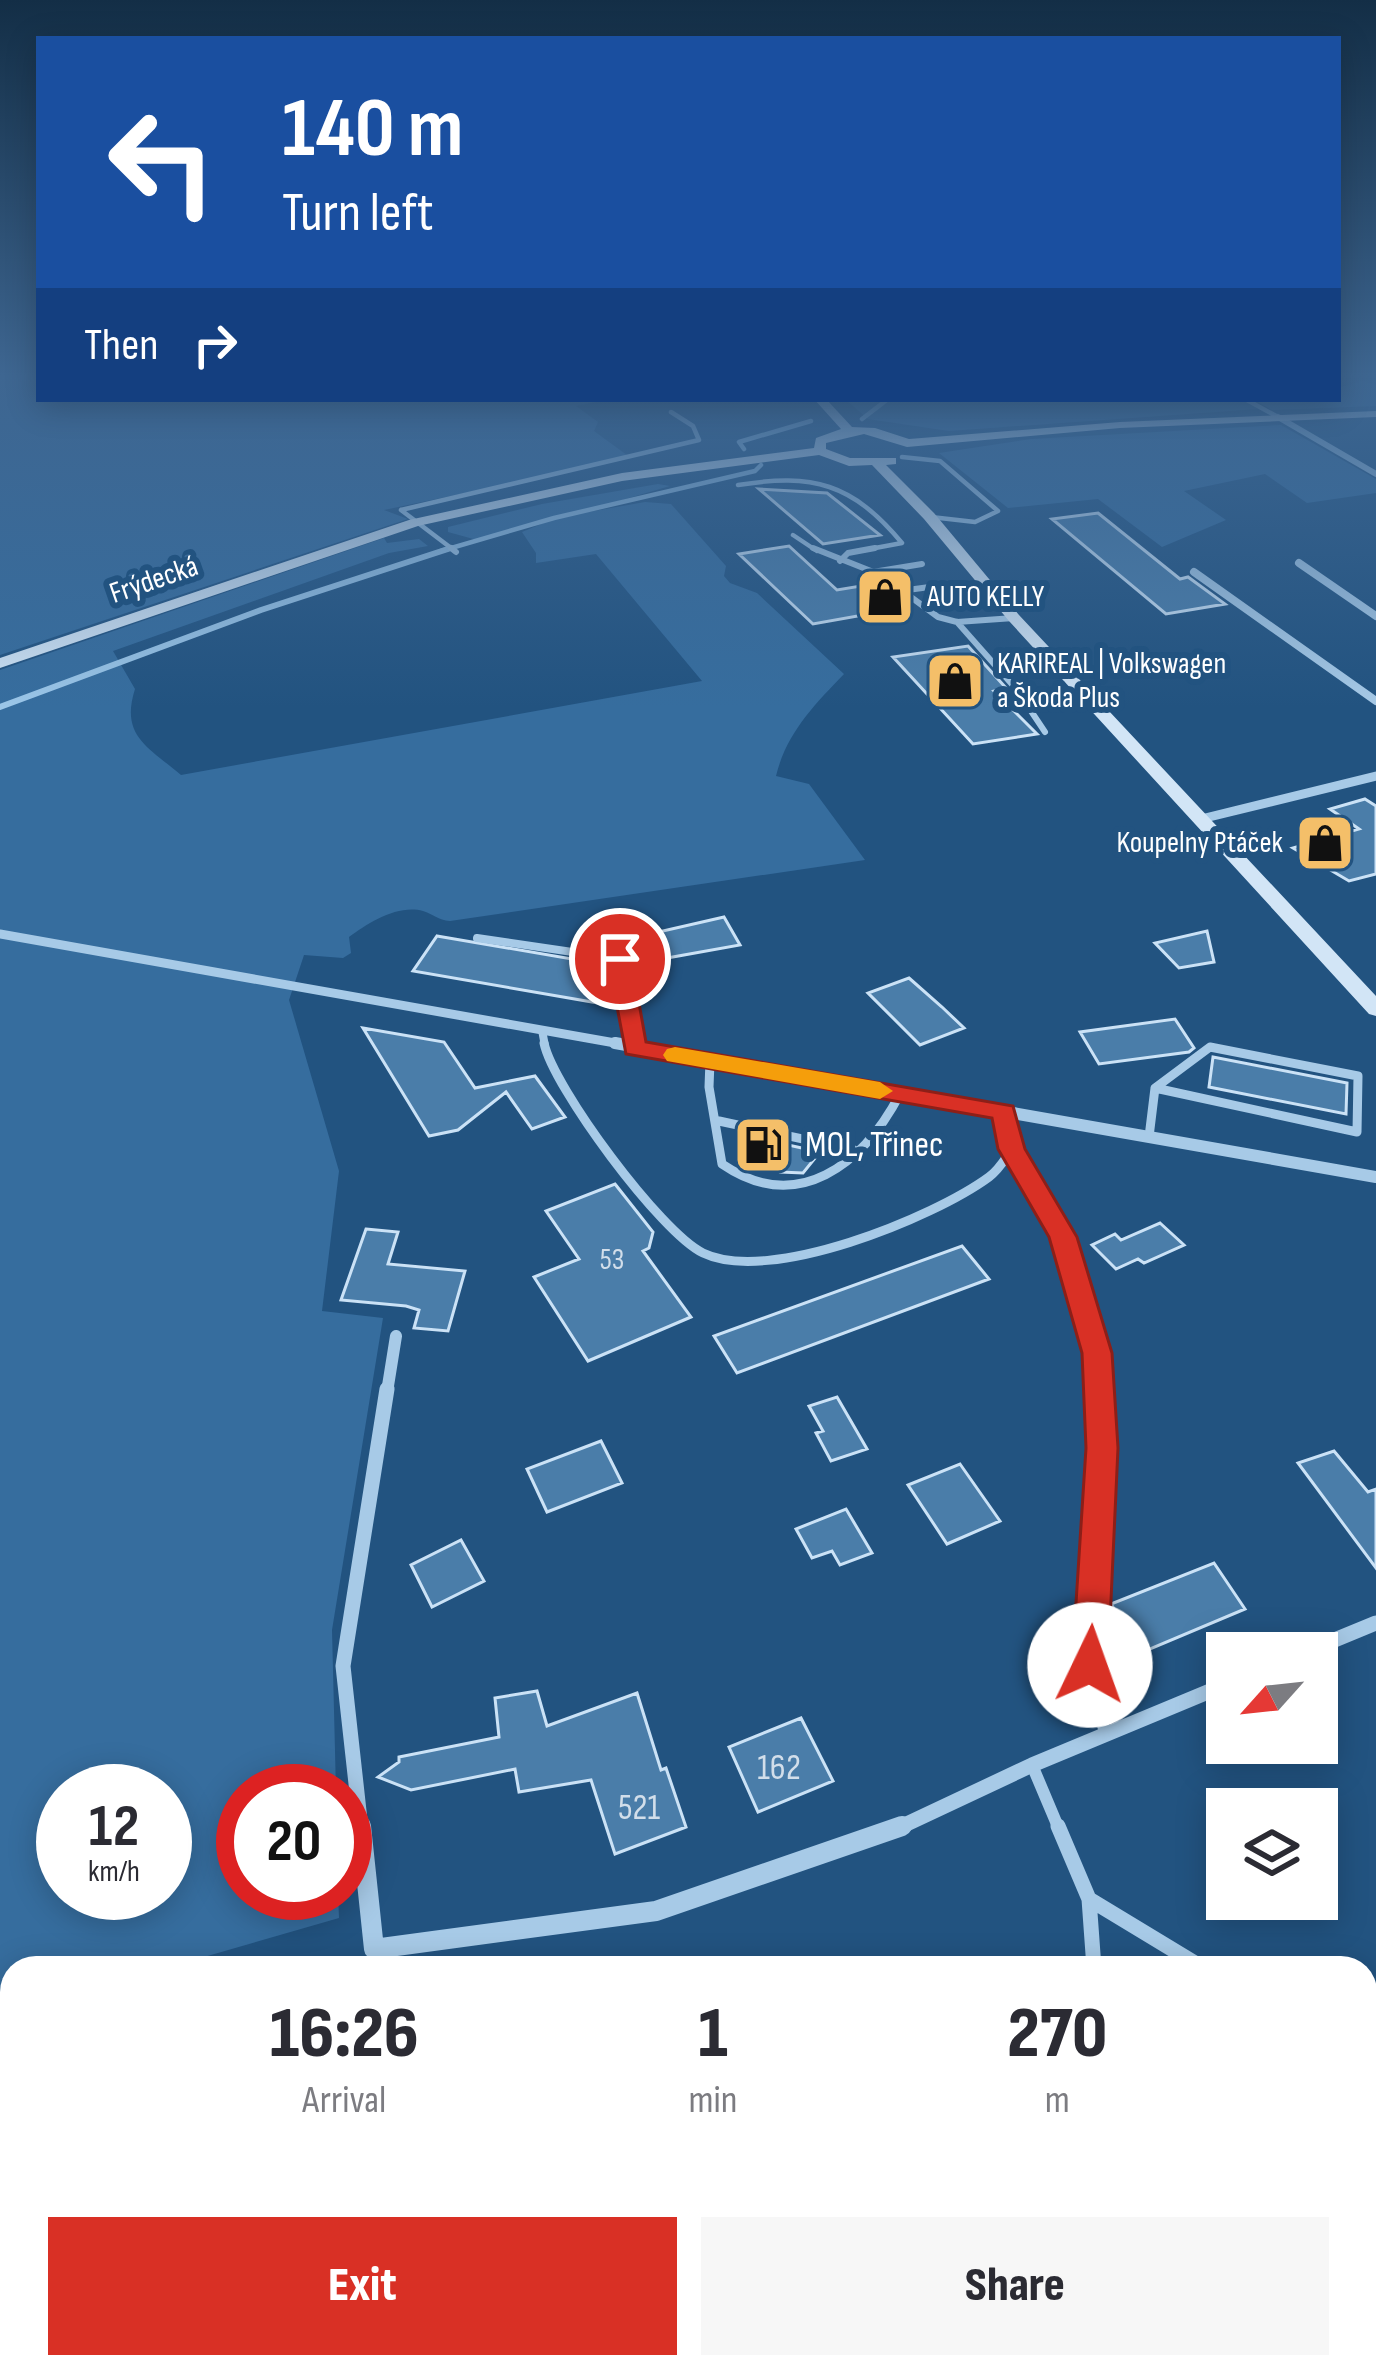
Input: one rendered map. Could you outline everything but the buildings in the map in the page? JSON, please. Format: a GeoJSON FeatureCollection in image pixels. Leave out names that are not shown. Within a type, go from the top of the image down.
{"type":"FeatureCollection","features":[{"type":"Feature","properties":{"kind":"main road","name":"Frýdecká"},"geometry":{"type":"LineString","coordinates":[[0,663],[414,523],[577,487]]}},
{"type":"Feature","properties":{"kind":"main road"},"geometry":{"type":"LineString","coordinates":[[900,487],[1014,618],[1376,1010]]}},
{"type":"Feature","properties":{"kind":"street"},"geometry":{"type":"LineString","coordinates":[[1299,563],[1376,616]]}},
{"type":"Feature","properties":{"kind":"street"},"geometry":{"type":"LineString","coordinates":[[1194,572],[1376,700]]}},
{"type":"Feature","properties":{"kind":"street"},"geometry":{"type":"LineString","coordinates":[[1201,819],[1376,776]]}},
{"type":"Feature","properties":{"kind":"street"},"geometry":{"type":"LineString","coordinates":[[0,934],[1376,1177]]}},
{"type":"Feature","properties":{"kind":"street"},"geometry":{"type":"LineString","coordinates":[[396,1336],[343,1666],[374,1949],[656,1911],[885,1834],[1032,1765],[1206,1693]]}},
{"type":"Feature","properties":{"kind":"street"},"geometry":{"type":"LineString","coordinates":[[1338,1639],[1376,1623]]}},
{"type":"Feature","properties":{"kind":"lane"},"geometry":{"type":"LineString","coordinates":[[456,552],[401,510],[499,487]]}},
{"type":"Feature","properties":{"kind":"lane"},"geometry":{"type":"LineString","coordinates":[[837,487],[902,543],[848,554],[840,561]]}},
{"type":"Feature","properties":{"kind":"lane"},"geometry":{"type":"LineString","coordinates":[[928,516],[967,522],[990,519],[998,512],[969,487]]}},
{"type":"Feature","properties":{"kind":"lane"},"geometry":{"type":"LineString","coordinates":[[793,535],[806,547],[873,572],[938,617],[957,622],[1014,618]]}},
{"type":"Feature","properties":{"kind":"lane"},"geometry":{"type":"LineString","coordinates":[[873,572],[922,563]]}},
{"type":"Feature","properties":{"kind":"lane"},"geometry":{"type":"LineString","coordinates":[[900,591],[937,586]]}},
{"type":"Feature","properties":{"kind":"lane"},"geometry":{"type":"LineString","coordinates":[[957,622],[1017,689],[1045,732]]}},
{"type":"Feature","properties":{"kind":"lane"},"geometry":{"type":"LineString","coordinates":[[477,938],[620,959],[635,1048]]}},
{"type":"Feature","properties":{"kind":"lane"},"geometry":{"type":"LineString","coordinates":[[542,1030],[548,1060],[625,1169],[668,1228],[706,1256],[786,1261],[910,1219],[992,1175],[1012,1149]]}},
{"type":"Feature","properties":{"kind":"lane"},"geometry":{"type":"LineString","coordinates":[[1149,1136],[1155,1088],[1210,1047],[1358,1076],[1357,1132],[1155,1088]]}},
{"type":"Feature","properties":{"kind":"lane"},"geometry":{"type":"LineString","coordinates":[[710,1061],[706,1083],[718,1121],[722,1164],[739,1180],[766,1189],[816,1182],[889,1120],[900,1094]]}},
{"type":"Feature","properties":{"kind":"lane"},"geometry":{"type":"LineString","coordinates":[[1004,1112],[1012,1149],[1063,1237],[1097,1353],[1102,1448],[1090,1665],[1105,1734]]}},
{"type":"Feature","properties":{"kind":"lane"},"geometry":{"type":"LineString","coordinates":[[718,1121],[854,1150]]}},
{"type":"Feature","properties":{"kind":"lane"},"geometry":{"type":"LineString","coordinates":[[1032,1765],[1089,1899],[1093,1956]]}},
{"type":"Feature","properties":{"kind":"lane"},"geometry":{"type":"LineString","coordinates":[[1089,1899],[1184,1956]]}},
{"type":"Feature","properties":{"kind":"shaded area"},"geometry":{"type":"Polygon","coordinates":[[[0,487],[494,487],[384,510],[408,519],[0,655],[0,487]]]}},
{"type":"Feature","properties":{"kind":"shaded area"},"geometry":{"type":"Polygon","coordinates":[[[667,487],[571,515],[645,502],[671,504],[726,566],[724,576],[730,583],[757,593],[844,674],[794,733],[776,776],[809,784],[865,860],[450,921],[404,910],[349,937],[351,953],[343,958],[304,955],[289,1000],[339,1171],[322,1311],[383,1318],[332,1630],[335,1764],[216,1764],[216,1920],[332,1920],[208,1956],[0,1956],[0,670],[384,538],[387,543],[419,539],[428,546],[389,553],[113,651],[135,689],[131,718],[140,739],[181,775],[702,681],[596,554],[536,563],[536,553],[522,532],[553,519],[477,540],[448,532],[448,527],[542,504],[667,487]]]}},
{"type":"Feature","properties":{"kind":"shaded area"},"geometry":{"type":"Polygon","coordinates":[[[982,487],[1203,487],[1184,491],[1226,520],[1162,547],[1098,499],[1008,508],[982,487]]]}},
{"type":"Feature","properties":{"kind":"shaded area"},"geometry":{"type":"Polygon","coordinates":[[[1284,487],[1376,487],[1376,493],[1307,503],[1284,487]]]}},
{"type":"Feature","properties":{"kind":"waterway"},"geometry":{"type":"LineString","coordinates":[[449,549],[687,487]]}},
{"type":"Feature","properties":{"kind":"waterway"},"geometry":{"type":"LineString","coordinates":[[0,707],[261,610],[449,549]]}},
{"type":"Feature","properties":{"kind":"waterway"},"geometry":{"type":"LineString","coordinates":[[441,551],[449,549]]}},
{"type":"Feature","properties":{"kind":"slow traffic"},"geometry":{"type":"LineString","coordinates":[[675,1055],[880,1091]]}},
{"type":"Feature","properties":{"kind":"place","name":"AUTO KELLY"},"geometry":{"type":"Point","coordinates":[885,597]}},
{"type":"Feature","properties":{"kind":"place","name":"KARIREAL | Volkswagen a Škoda Plus"},"geometry":{"type":"Point","coordinates":[955,681]}},
{"type":"Feature","properties":{"kind":"place","name":"Koupelny Ptáček"},"geometry":{"type":"Point","coordinates":[1325,843]}},
{"type":"Feature","properties":{"kind":"place","name":"MOL, Třinec"},"geometry":{"type":"Point","coordinates":[763,1145]}},
{"type":"Feature","properties":{"kind":"route"},"geometry":{"type":"LineString","coordinates":[[620,959],[635,1048],[1004,1112],[1012,1149],[1063,1237],[1097,1353],[1102,1448],[1090,1665]]}}]}
